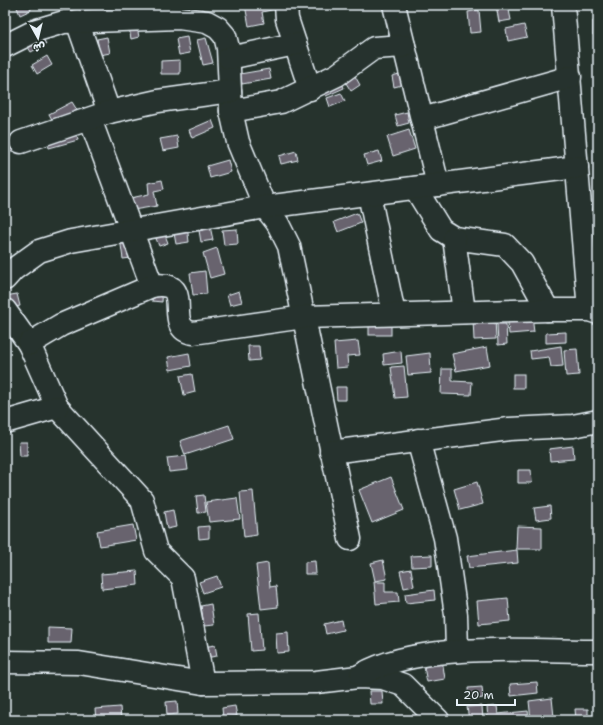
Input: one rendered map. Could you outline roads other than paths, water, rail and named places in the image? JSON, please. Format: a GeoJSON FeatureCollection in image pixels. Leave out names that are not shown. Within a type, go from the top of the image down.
{"type":"FeatureCollection","features":[{"type":"Feature","properties":{"kind":"street"},"geometry":{"type":"LineString","coordinates":[[286,5],[287,19],[310,89]]}},
{"type":"Feature","properties":{"kind":"street"},"geometry":{"type":"LineString","coordinates":[[394,5],[438,185]]}},
{"type":"Feature","properties":{"kind":"street"},"geometry":{"type":"LineString","coordinates":[[29,344],[62,325],[152,286],[163,284],[171,286],[175,290],[180,327],[185,332],[193,333],[304,317],[548,310],[593,311],[577,167],[564,5]]}},
{"type":"Feature","properties":{"kind":"street"},"geometry":{"type":"LineString","coordinates":[[5,46],[38,30],[64,22],[77,21],[179,18],[207,22],[218,28],[225,36],[229,58],[230,101],[238,142],[265,207],[278,224],[289,246],[350,539]]}},
{"type":"Feature","properties":{"kind":"street"},"geometry":{"type":"LineString","coordinates":[[77,21],[99,116],[132,230],[152,286]]}},
{"type":"Feature","properties":{"kind":"street"},"geometry":{"type":"LineString","coordinates":[[229,58],[295,44]]}},
{"type":"Feature","properties":{"kind":"street"},"geometry":{"type":"LineString","coordinates":[[21,142],[99,116],[158,101],[281,102],[337,75],[374,48],[404,46]]}},
{"type":"Feature","properties":{"kind":"street"},"geometry":{"type":"LineString","coordinates":[[422,119],[570,77]]}},
{"type":"Feature","properties":{"kind":"street"},"geometry":{"type":"LineString","coordinates":[[8,270],[39,251],[71,241],[265,207],[577,167]]}},
{"type":"Feature","properties":{"kind":"street"},"geometry":{"type":"LineString","coordinates":[[415,188],[441,230],[454,238],[505,245],[522,263],[548,310]]}},
{"type":"Feature","properties":{"kind":"street"},"geometry":{"type":"LineString","coordinates":[[369,194],[394,314]]}},
{"type":"Feature","properties":{"kind":"street"},"geometry":{"type":"LineString","coordinates":[[454,238],[464,312]]}},
{"type":"Feature","properties":{"kind":"street"},"geometry":{"type":"LineString","coordinates":[[5,310],[29,344],[57,407],[142,500],[156,551],[183,578],[203,683]]}},
{"type":"Feature","properties":{"kind":"street"},"geometry":{"type":"LineString","coordinates":[[5,422],[57,407]]}},
{"type":"Feature","properties":{"kind":"street"},"geometry":{"type":"LineString","coordinates":[[331,452],[509,429],[573,426],[598,422]]}},
{"type":"Feature","properties":{"kind":"street"},"geometry":{"type":"LineString","coordinates":[[418,440],[445,538],[456,615],[457,651]]}},
{"type":"Feature","properties":{"kind":"street"},"geometry":{"type":"LineString","coordinates":[[358,677],[375,667],[413,658],[457,651],[598,651]]}},
{"type":"Feature","properties":{"kind":"street"},"geometry":{"type":"LineString","coordinates":[[5,662],[79,662],[203,683],[316,682],[358,677],[383,678],[403,685],[438,720]]}}]}
